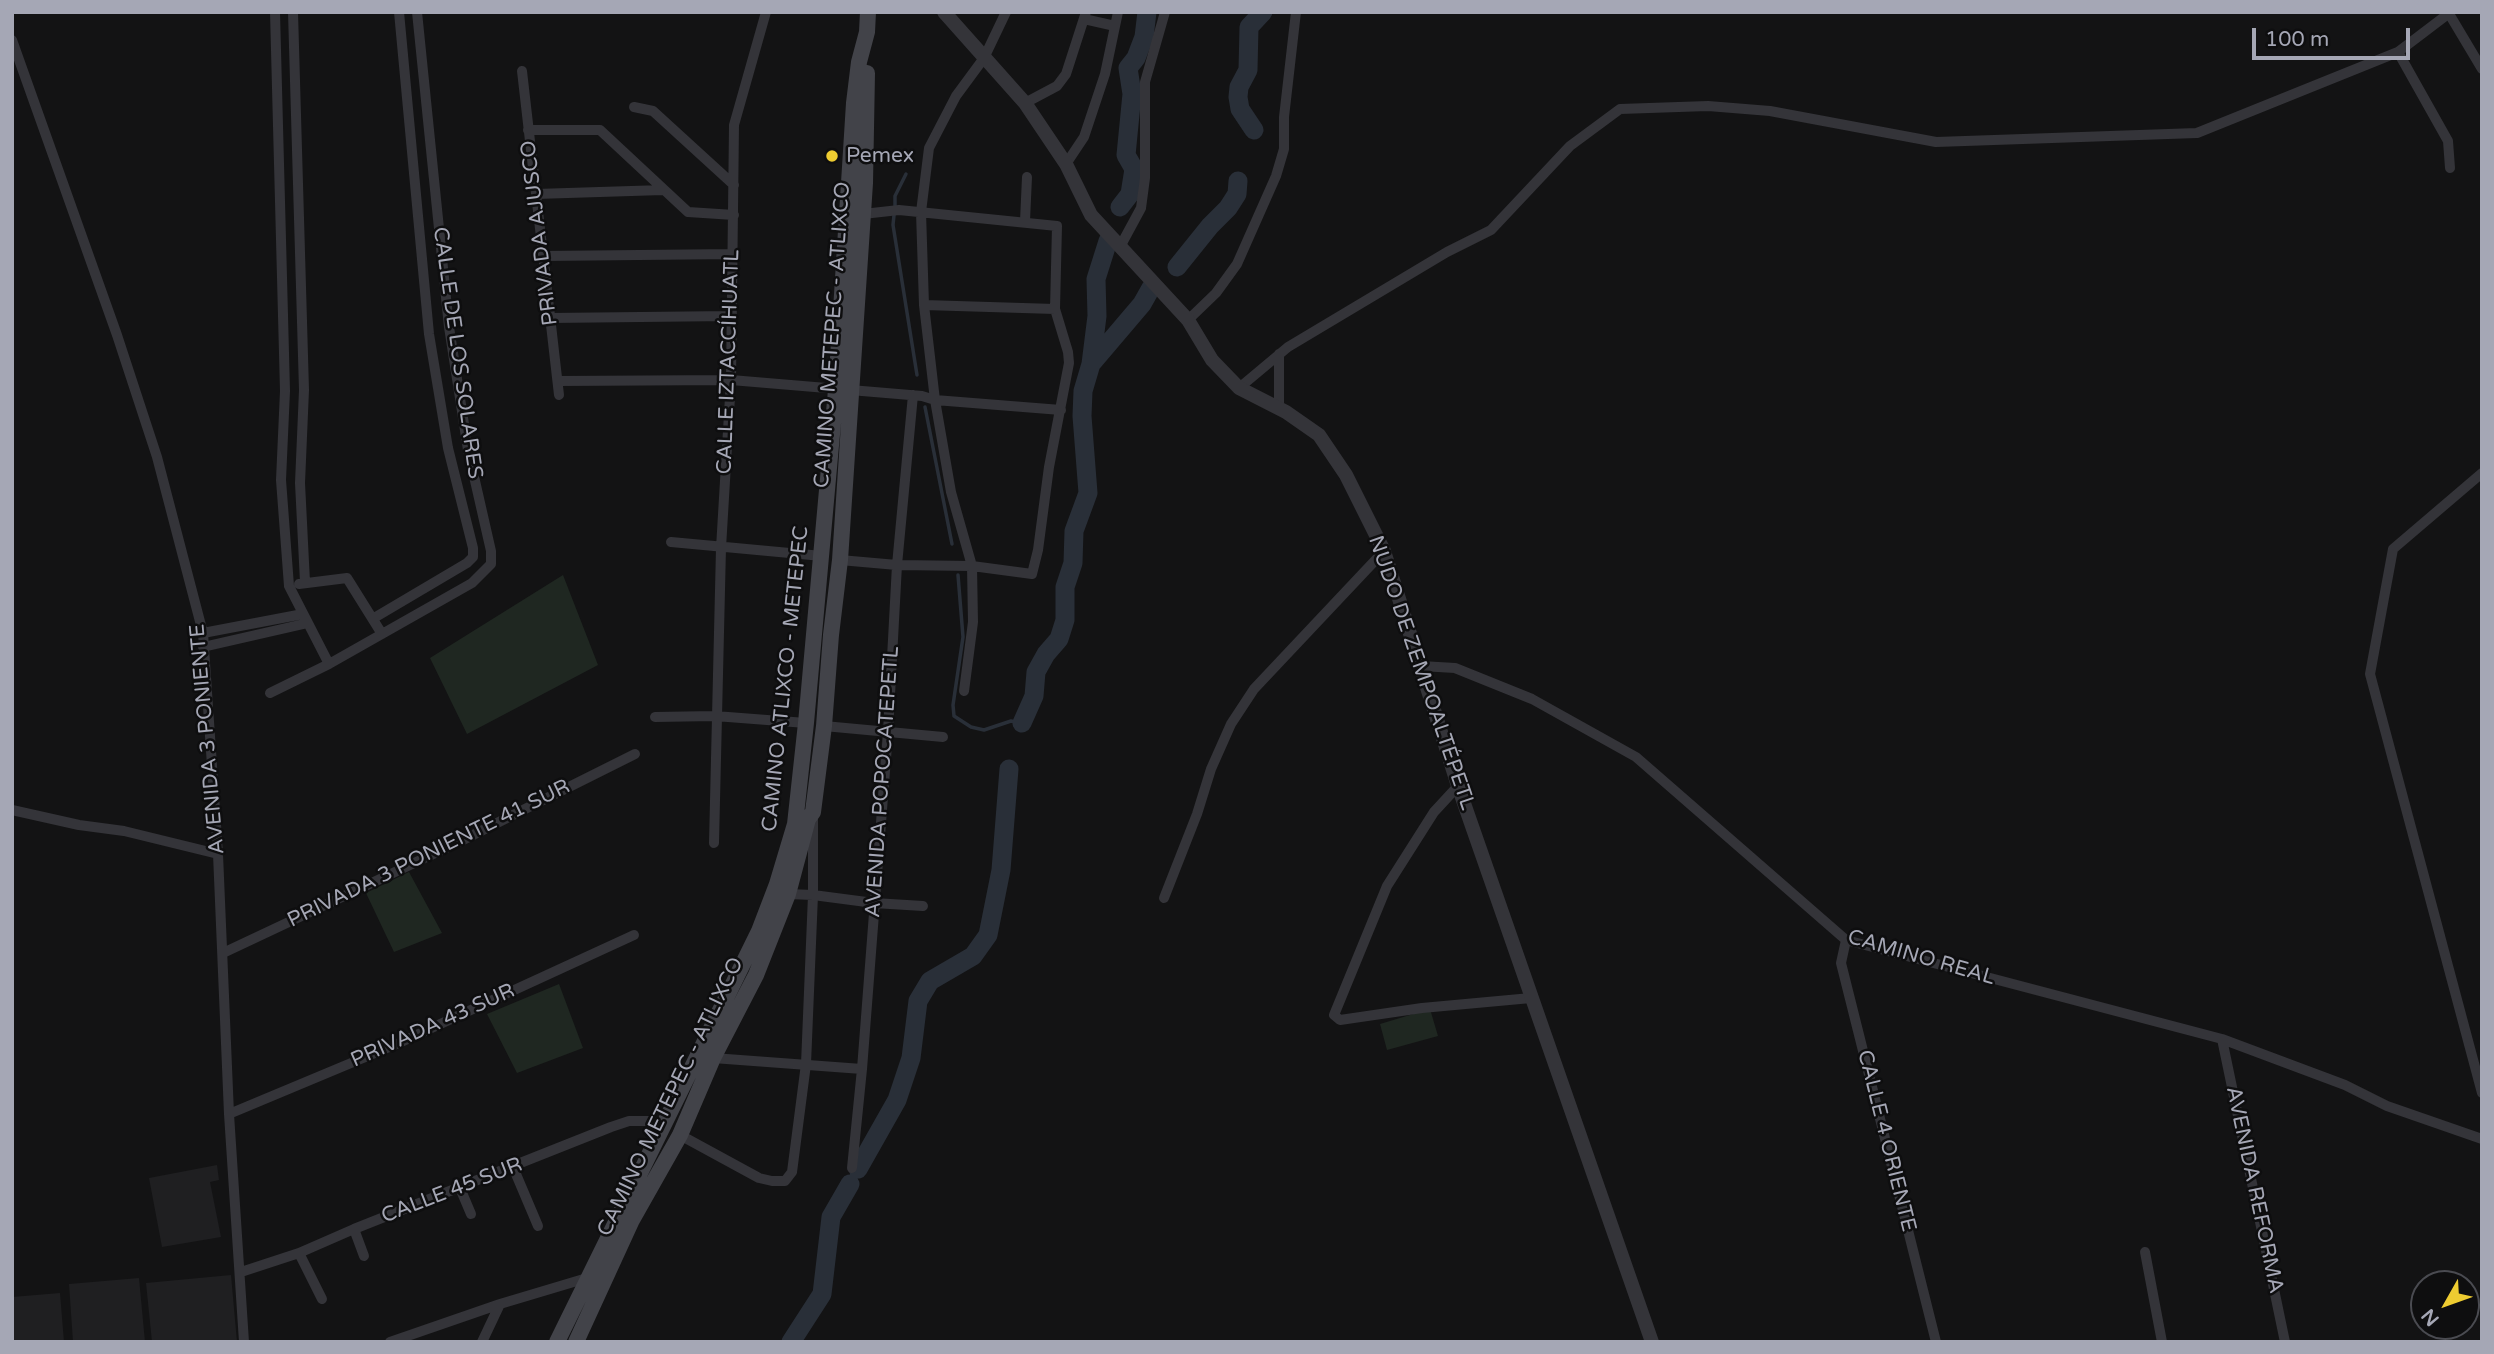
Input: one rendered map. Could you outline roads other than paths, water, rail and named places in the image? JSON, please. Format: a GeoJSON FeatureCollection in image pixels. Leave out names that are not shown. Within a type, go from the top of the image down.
{"type":"FeatureCollection","features":[{"type":"Feature","properties":{"kind":"main road","name":"CAMINO METEPEC - ATLIXCO"},"geometry":{"type":"LineString","coordinates":[[576,1342],[632,1220],[683,1137],[713,1058],[756,975],[788,894],[808,819],[813,812],[840,560],[844,391],[868,56],[868,12]]}},
{"type":"Feature","properties":{"kind":"main road","name":"CAMINO ATLIXCO - METEPEC"},"geometry":{"type":"LineString","coordinates":[[557,1342],[665,1126],[759,931],[778,884],[795,824],[822,556],[844,391]]}},
{"type":"Feature","properties":{"kind":"street"},"geometry":{"type":"LineString","coordinates":[[275,12],[285,391],[281,480],[289,586],[329,664]]}},
{"type":"Feature","properties":{"kind":"street"},"geometry":{"type":"LineString","coordinates":[[293,12],[304,390],[300,483],[305,582]]}},
{"type":"Feature","properties":{"kind":"street","name":"CALLE DE LOS SOLARES"},"geometry":{"type":"LineString","coordinates":[[374,618],[467,564],[473,557],[448,448],[429,334],[399,12]]}},
{"type":"Feature","properties":{"kind":"street","name":"CALLE DE LOS SOLARES"},"geometry":{"type":"LineString","coordinates":[[270,693],[329,664],[472,583],[491,565],[491,551],[468,450],[449,327],[417,12]]}},
{"type":"Feature","properties":{"kind":"street","name":"CALLE IZTACCÍHUATL"},"geometry":{"type":"LineString","coordinates":[[713,842],[721,548],[731,380],[735,114],[766,12]]}},
{"type":"Feature","properties":{"kind":"street","name":"NUDO DE ZEMPOALTÉPETL"},"geometry":{"type":"LineString","coordinates":[[944,12],[1025,103],[1066,164],[1091,215],[1188,320],[1212,360],[1239,388],[1279,408],[1320,435],[1346,475],[1384,551],[1458,786],[1652,1342]]}},
{"type":"Feature","properties":{"kind":"street"},"geometry":{"type":"LineString","coordinates":[[964,691],[973,622],[972,566],[951,492],[935,400],[924,305],[921,212],[929,148],[956,96],[984,58],[1006,12]]}},
{"type":"Feature","properties":{"kind":"street"},"geometry":{"type":"LineString","coordinates":[[1066,164],[1084,137],[1105,74],[1118,12]]}},
{"type":"Feature","properties":{"kind":"street"},"geometry":{"type":"LineString","coordinates":[[1121,245],[1141,208],[1145,178],[1144,82],[1165,12]]}},
{"type":"Feature","properties":{"kind":"street"},"geometry":{"type":"LineString","coordinates":[[1188,320],[1216,293],[1237,264],[1276,176],[1284,149],[1285,104],[1296,12]]}},
{"type":"Feature","properties":{"kind":"street"},"geometry":{"type":"LineString","coordinates":[[1239,388],[1288,346],[1436,259],[1491,230],[1570,146],[1620,109],[1708,106],[1770,110],[1936,142],[2197,133],[2398,52],[2448,13],[2482,69]]}},
{"type":"Feature","properties":{"kind":"street"},"geometry":{"type":"LineString","coordinates":[[1025,103],[1057,86],[1066,74],[1085,16],[1115,26]]}},
{"type":"Feature","properties":{"kind":"street","name":"AVENIDA 3 PONIENTE"},"geometry":{"type":"LineString","coordinates":[[12,40],[117,335],[157,457],[202,633],[218,853],[229,1114],[244,1342]]}},
{"type":"Feature","properties":{"kind":"street"},"geometry":{"type":"LineString","coordinates":[[2398,52],[2448,141],[2450,168]]}},
{"type":"Feature","properties":{"kind":"street","name":"PRIVADA AJUSCO"},"geometry":{"type":"LineString","coordinates":[[522,71],[559,395]]}},
{"type":"Feature","properties":{"kind":"street"},"geometry":{"type":"LineString","coordinates":[[406,83],[424,83]]}},
{"type":"Feature","properties":{"kind":"street"},"geometry":{"type":"LineString","coordinates":[[278,98],[295,99]]}},
{"type":"Feature","properties":{"kind":"street"},"geometry":{"type":"LineString","coordinates":[[634,107],[653,111],[734,185]]}},
{"type":"Feature","properties":{"kind":"street"},"geometry":{"type":"LineString","coordinates":[[528,130],[600,130],[688,212],[734,215]]}},
{"type":"Feature","properties":{"kind":"street"},"geometry":{"type":"LineString","coordinates":[[1025,221],[1027,177]]}},
{"type":"Feature","properties":{"kind":"street"},"geometry":{"type":"LineString","coordinates":[[536,194],[663,190]]}},
{"type":"Feature","properties":{"kind":"street"},"geometry":{"type":"LineString","coordinates":[[840,560],[897,565],[972,566],[1032,574],[1038,550],[1048,467],[1069,363],[1055,309],[1057,226],[890,210],[855,214]]}},
{"type":"Feature","properties":{"kind":"street"},"geometry":{"type":"LineString","coordinates":[[544,256],[734,254]]}},
{"type":"Feature","properties":{"kind":"street"},"geometry":{"type":"LineString","coordinates":[[924,305],[1055,309]]}},
{"type":"Feature","properties":{"kind":"street"},"geometry":{"type":"LineString","coordinates":[[550,318],[731,316]]}},
{"type":"Feature","properties":{"kind":"street"},"geometry":{"type":"LineString","coordinates":[[429,334],[449,327]]}},
{"type":"Feature","properties":{"kind":"street"},"geometry":{"type":"LineString","coordinates":[[1279,354],[1279,408]]}},
{"type":"Feature","properties":{"kind":"street"},"geometry":{"type":"LineString","coordinates":[[558,381],[731,380],[1061,410]]}},
{"type":"Feature","properties":{"kind":"street"},"geometry":{"type":"LineString","coordinates":[[285,391],[304,390]]}},
{"type":"Feature","properties":{"kind":"street","name":"AVENIDA POPOCATEPETL"},"geometry":{"type":"LineString","coordinates":[[852,1168],[888,732],[897,565],[913,395]]}},
{"type":"Feature","properties":{"kind":"street"},"geometry":{"type":"LineString","coordinates":[[2482,473],[2393,549],[2370,674],[2482,1093]]}},
{"type":"Feature","properties":{"kind":"street"},"geometry":{"type":"LineString","coordinates":[[671,542],[822,556]]}},
{"type":"Feature","properties":{"kind":"street"},"geometry":{"type":"LineString","coordinates":[[1164,898],[1197,814],[1211,769],[1231,724],[1254,689],[1384,551]]}},
{"type":"Feature","properties":{"kind":"street"},"geometry":{"type":"LineString","coordinates":[[289,586],[347,578],[382,634]]}},
{"type":"Feature","properties":{"kind":"street"},"geometry":{"type":"LineString","coordinates":[[202,633],[306,619]]}},
{"type":"Feature","properties":{"kind":"street"},"geometry":{"type":"LineString","coordinates":[[203,647],[306,619]]}},
{"type":"Feature","properties":{"kind":"street","name":"CAMINO REAL"},"geometry":{"type":"LineString","coordinates":[[1422,666],[1455,668],[1532,699],[1636,757],[1846,940],[2222,1039],[2344,1085],[2387,1105],[2482,1139]]}},
{"type":"Feature","properties":{"kind":"street"},"geometry":{"type":"LineString","coordinates":[[655,717],[715,716],[806,723]]}},
{"type":"Feature","properties":{"kind":"street"},"geometry":{"type":"LineString","coordinates":[[824,726],[943,737]]}},
{"type":"Feature","properties":{"kind":"street","name":"PRIVADA 3 PONIENTE 41 SUR"},"geometry":{"type":"LineString","coordinates":[[223,953],[463,840],[635,754]]}},
{"type":"Feature","properties":{"kind":"street"},"geometry":{"type":"LineString","coordinates":[[1458,786],[1434,811],[1387,886],[1334,1015],[1340,1020],[1422,1008],[1531,999]]}},
{"type":"Feature","properties":{"kind":"street"},"geometry":{"type":"LineString","coordinates":[[12,810],[79,825],[124,831],[218,853]]}},
{"type":"Feature","properties":{"kind":"street"},"geometry":{"type":"LineString","coordinates":[[683,1137],[759,1178],[785,1181],[792,1172],[806,1064],[813,895],[813,812]]}},
{"type":"Feature","properties":{"kind":"street"},"geometry":{"type":"LineString","coordinates":[[788,894],[923,906]]}},
{"type":"Feature","properties":{"kind":"street","name":"PRIVADA 43 SUR"},"geometry":{"type":"LineString","coordinates":[[229,1114],[400,1043],[634,935]]}},
{"type":"Feature","properties":{"kind":"street","name":"CALLE 4 ORIENTE"},"geometry":{"type":"LineString","coordinates":[[1846,940],[1842,962],[1936,1342]]}},
{"type":"Feature","properties":{"kind":"street","name":"AVENIDA REFORMA"},"geometry":{"type":"LineString","coordinates":[[2222,1039],[2285,1342]]}},
{"type":"Feature","properties":{"kind":"street"},"geometry":{"type":"LineString","coordinates":[[713,1058],[862,1069]]}},
{"type":"Feature","properties":{"kind":"street","name":"CALLE 45 SUR"},"geometry":{"type":"LineString","coordinates":[[241,1272],[299,1253],[629,1121],[649,1121],[665,1126]]}},
{"type":"Feature","properties":{"kind":"street"},"geometry":{"type":"LineString","coordinates":[[513,1167],[538,1226]]}},
{"type":"Feature","properties":{"kind":"street"},"geometry":{"type":"LineString","coordinates":[[460,1188],[471,1214]]}},
{"type":"Feature","properties":{"kind":"street"},"geometry":{"type":"LineString","coordinates":[[354,1229],[364,1256]]}},
{"type":"Feature","properties":{"kind":"street"},"geometry":{"type":"LineString","coordinates":[[2145,1252],[2162,1342]]}},
{"type":"Feature","properties":{"kind":"street"},"geometry":{"type":"LineString","coordinates":[[299,1253],[322,1299]]}},
{"type":"Feature","properties":{"kind":"street"},"geometry":{"type":"LineString","coordinates":[[390,1342],[500,1304],[587,1278]]}},
{"type":"Feature","properties":{"kind":"street"},"geometry":{"type":"LineString","coordinates":[[482,1342],[500,1304]]}},
{"type":"Feature","properties":{"kind":"waterway"},"geometry":{"type":"LineString","coordinates":[[1120,207],[1130,194],[1134,169],[1126,155],[1132,94],[1128,68],[1136,58],[1144,37],[1147,12]]}},
{"type":"Feature","properties":{"kind":"waterway"},"geometry":{"type":"LineString","coordinates":[[1254,130],[1240,109],[1238,97],[1239,87],[1248,70],[1249,27],[1263,12]]}},
{"type":"Feature","properties":{"kind":"waterway"},"geometry":{"type":"LineString","coordinates":[[895,207],[895,196],[906,174]]}},
{"type":"Feature","properties":{"kind":"waterway"},"geometry":{"type":"LineString","coordinates":[[1177,267],[1228,208],[1237,194],[1238,181]]}},
{"type":"Feature","properties":{"kind":"waterway"},"geometry":{"type":"LineString","coordinates":[[894,215],[893,225],[917,375]]}},
{"type":"Feature","properties":{"kind":"waterway"},"geometry":{"type":"LineString","coordinates":[[1091,364],[1097,316],[1096,279],[1108,241]]}},
{"type":"Feature","properties":{"kind":"waterway"},"geometry":{"type":"LineString","coordinates":[[1022,723],[1034,696],[1036,672],[1059,639],[1065,620],[1065,587],[1073,563],[1074,531],[1088,493],[1082,416],[1083,391],[1091,364],[1142,304],[1151,288]]}},
{"type":"Feature","properties":{"kind":"waterway"},"geometry":{"type":"LineString","coordinates":[[925,407],[952,544]]}},
{"type":"Feature","properties":{"kind":"waterway"},"geometry":{"type":"LineString","coordinates":[[958,575],[963,637],[953,705],[954,716],[971,727],[984,730],[1011,721],[1022,723]]}},
{"type":"Feature","properties":{"kind":"waterway"},"geometry":{"type":"LineString","coordinates":[[858,1169],[897,1100],[911,1058],[918,1001],[930,981],[973,956],[988,935],[1001,870],[1009,769]]}},
{"type":"Feature","properties":{"kind":"waterway"},"geometry":{"type":"LineString","coordinates":[[791,1342],[822,1294],[831,1217],[850,1184]]}},
{"type":"Feature","properties":{"kind":"place","name":"Pemex"},"geometry":{"type":"Point","coordinates":[832,156]}}]}
